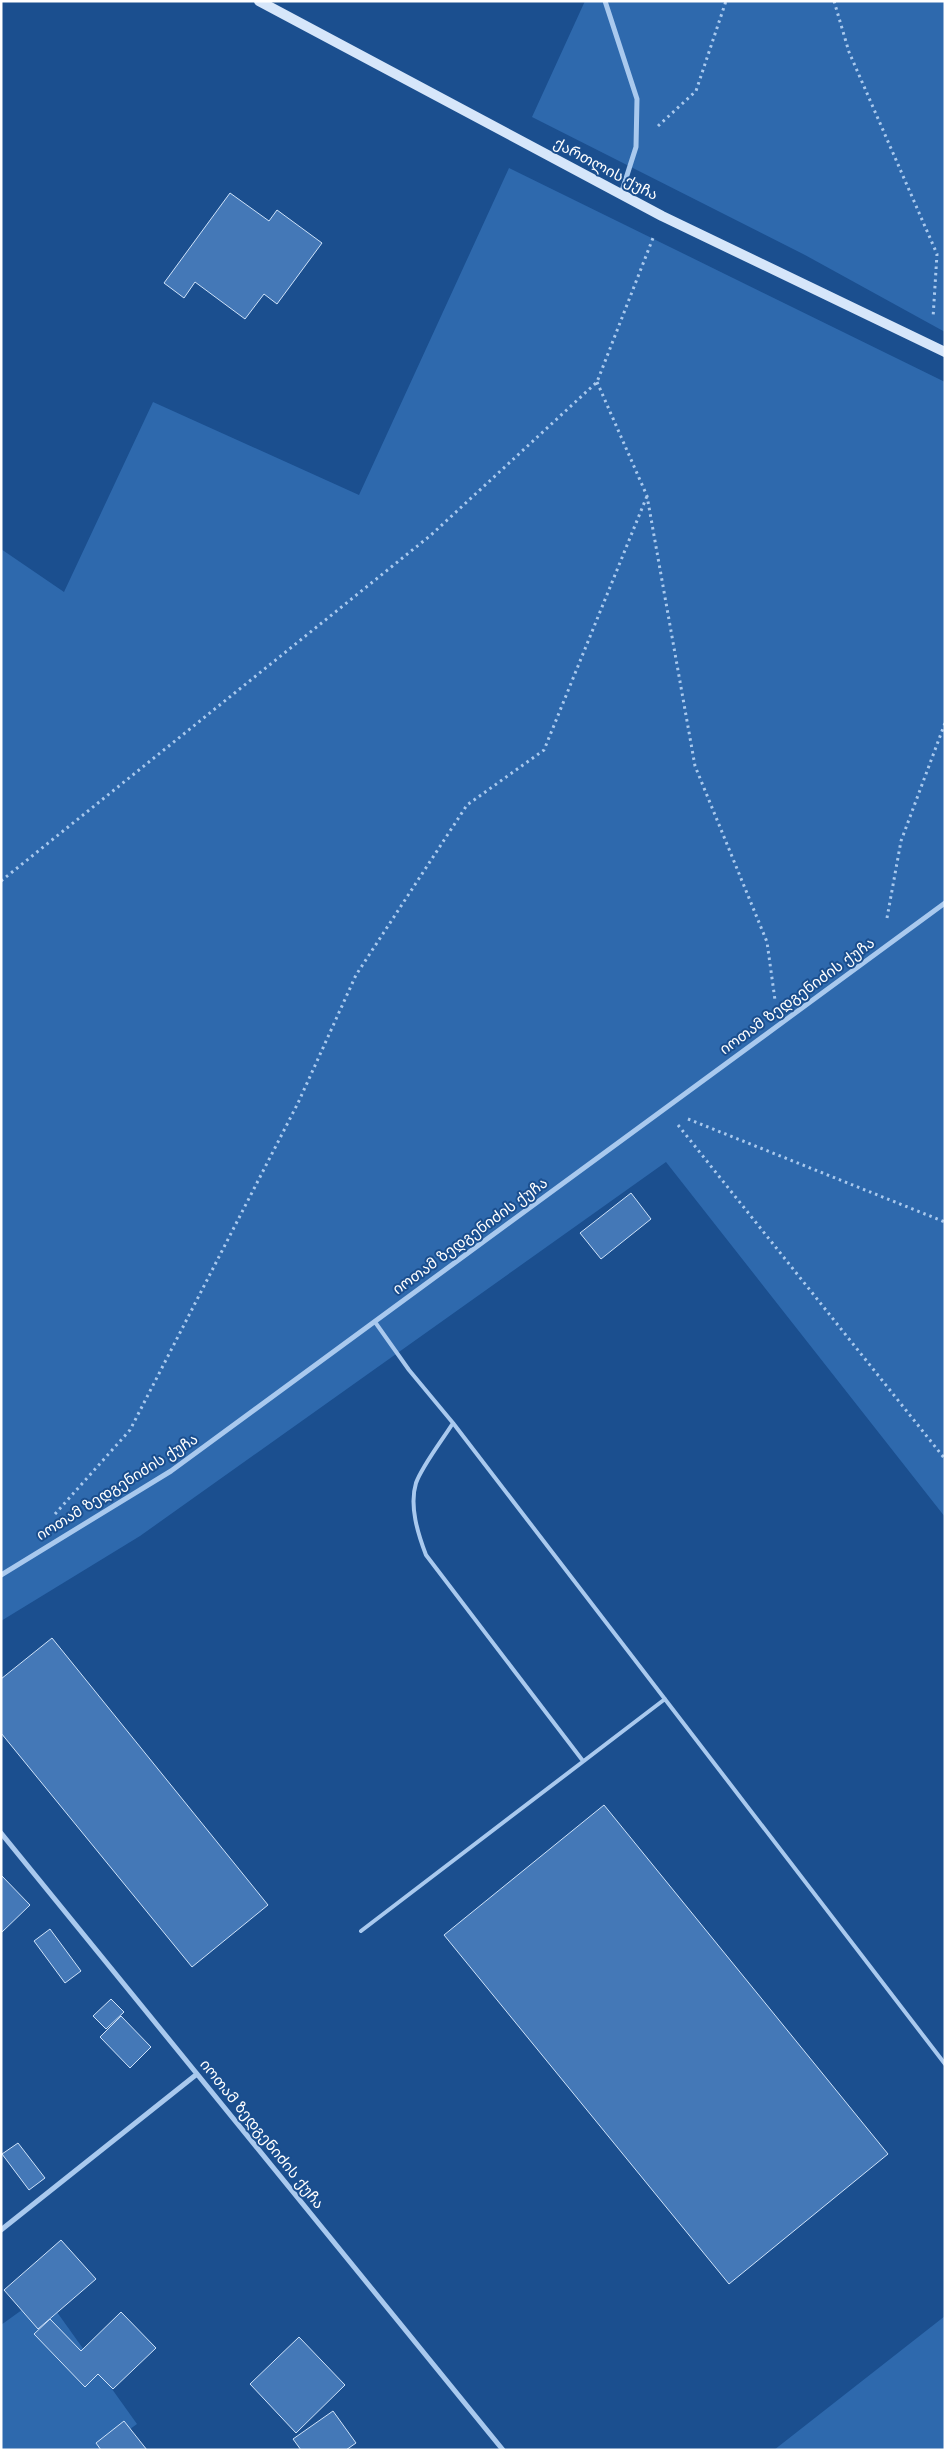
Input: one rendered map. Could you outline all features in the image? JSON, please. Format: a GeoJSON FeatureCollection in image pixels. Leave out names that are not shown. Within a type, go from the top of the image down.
{"type":"FeatureCollection","features":[{"type":"Feature","properties":{"kind":"street","name":"ქართლის ქუჩა"},"geometry":{"type":"LineString","coordinates":[[259,1],[662,216],[945,352]]}},
{"type":"Feature","properties":{"kind":"street"},"geometry":{"type":"LineString","coordinates":[[605,1],[638,99],[636,147],[621,194]]}},
{"type":"Feature","properties":{"kind":"street","name":"იოთამ ზედგენიძის ქუჩა"},"geometry":{"type":"LineString","coordinates":[[1,1574],[171,1471],[945,903]]}},
{"type":"Feature","properties":{"kind":"street","name":"იოთამ ზედგენიძის ქუჩა"},"geometry":{"type":"LineString","coordinates":[[1,1833],[503,2450]]}},
{"type":"Feature","properties":{"kind":"street"},"geometry":{"type":"LineString","coordinates":[[1,2230],[197,2074]]}},
{"type":"Feature","properties":{"kind":"lane"},"geometry":{"type":"LineString","coordinates":[[375,1322],[945,2064]]}},
{"type":"Feature","properties":{"kind":"lane"},"geometry":{"type":"LineString","coordinates":[[453,1422],[416,1482],[414,1502],[418,1535],[426,1555],[583,1761]]}},
{"type":"Feature","properties":{"kind":"lane"},"geometry":{"type":"LineString","coordinates":[[361,1931],[665,1699]]}},
{"type":"Feature","properties":{"kind":"path"},"geometry":{"type":"LineString","coordinates":[[636,147],[696,91],[726,1]]}},
{"type":"Feature","properties":{"kind":"path"},"geometry":{"type":"LineString","coordinates":[[834,1],[849,52],[937,254],[931,346]]}},
{"type":"Feature","properties":{"kind":"path"},"geometry":{"type":"LineString","coordinates":[[1,881],[431,535],[597,382],[662,216]]}},
{"type":"Feature","properties":{"kind":"path"},"geometry":{"type":"LineString","coordinates":[[597,382],[647,496],[694,766],[767,942],[779,1025]]}},
{"type":"Feature","properties":{"kind":"path"},"geometry":{"type":"LineString","coordinates":[[53,1517],[130,1430],[298,1103],[356,975],[466,806],[544,750],[647,496]]}},
{"type":"Feature","properties":{"kind":"path"},"geometry":{"type":"LineString","coordinates":[[881,950],[900,840],[945,723]]}},
{"type":"Feature","properties":{"kind":"path"},"geometry":{"type":"LineString","coordinates":[[665,1109],[945,1222]]}},
{"type":"Feature","properties":{"kind":"path"},"geometry":{"type":"LineString","coordinates":[[665,1109],[945,1459]]}},
{"type":"Feature","properties":{"kind":"shaded area"},"geometry":{"type":"Polygon","coordinates":[[[585,1],[945,1],[945,332],[805,255],[532,117],[585,1]]]}},
{"type":"Feature","properties":{"kind":"shaded area"},"geometry":{"type":"Polygon","coordinates":[[[509,168],[945,382],[945,1517],[666,1162],[140,1536],[1,1621],[1,549],[64,592],[153,402],[359,495],[509,168]]]}},
{"type":"Feature","properties":{"kind":"shaded area"},"geometry":{"type":"Polygon","coordinates":[[[44,2294],[137,2424],[101,2450],[1,2450],[1,2325],[44,2294]]]}},
{"type":"Feature","properties":{"kind":"shaded area"},"geometry":{"type":"Polygon","coordinates":[[[945,2316],[945,2450],[774,2450],[945,2316]]]}},
{"type":"Feature","properties":{"kind":"building"},"geometry":{"type":"Polygon","coordinates":[[[230,193],[269,221],[277,210],[322,243],[277,304],[264,294],[245,319],[195,282],[184,298],[164,283],[230,193]]]}},
{"type":"Feature","properties":{"kind":"building"},"geometry":{"type":"Polygon","coordinates":[[[631,1193],[651,1219],[601,1259],[580,1233],[631,1193]]]}},
{"type":"Feature","properties":{"kind":"building"},"geometry":{"type":"Polygon","coordinates":[[[52,1638],[268,1905],[192,1967],[1,1733],[1,1679],[52,1638]]]}},
{"type":"Feature","properties":{"kind":"building"},"geometry":{"type":"Polygon","coordinates":[[[604,1805],[888,2154],[729,2284],[444,1935],[604,1805]]]}},
{"type":"Feature","properties":{"kind":"building"},"geometry":{"type":"Polygon","coordinates":[[[1,1875],[30,1905],[1,1933],[1,1875]]]}},
{"type":"Feature","properties":{"kind":"building"},"geometry":{"type":"Polygon","coordinates":[[[50,1929],[81,1971],[65,1983],[34,1941],[50,1929]]]}},
{"type":"Feature","properties":{"kind":"building"},"geometry":{"type":"Polygon","coordinates":[[[111,1999],[124,2012],[106,2029],[93,2016],[111,1999]]]}},
{"type":"Feature","properties":{"kind":"building"},"geometry":{"type":"Polygon","coordinates":[[[121,2016],[151,2047],[130,2068],[100,2037],[121,2016]]]}},
{"type":"Feature","properties":{"kind":"building"},"geometry":{"type":"Polygon","coordinates":[[[18,2143],[45,2178],[29,2190],[2,2154],[18,2143]]]}},
{"type":"Feature","properties":{"kind":"building"},"geometry":{"type":"Polygon","coordinates":[[[61,2240],[96,2279],[38,2329],[4,2290],[61,2240]]]}},
{"type":"Feature","properties":{"kind":"building"},"geometry":{"type":"Polygon","coordinates":[[[121,2312],[156,2348],[113,2389],[98,2374],[85,2387],[34,2334],[50,2319],[81,2351],[121,2312]]]}},
{"type":"Feature","properties":{"kind":"building"},"geometry":{"type":"Polygon","coordinates":[[[299,2337],[345,2385],[296,2433],[250,2384],[299,2337]]]}},
{"type":"Feature","properties":{"kind":"building"},"geometry":{"type":"Polygon","coordinates":[[[333,2411],[356,2443],[346,2450],[301,2450],[293,2439],[333,2411]]]}},
{"type":"Feature","properties":{"kind":"building"},"geometry":{"type":"Polygon","coordinates":[[[124,2421],[147,2450],[101,2450],[96,2443],[124,2421]]]}}]}
